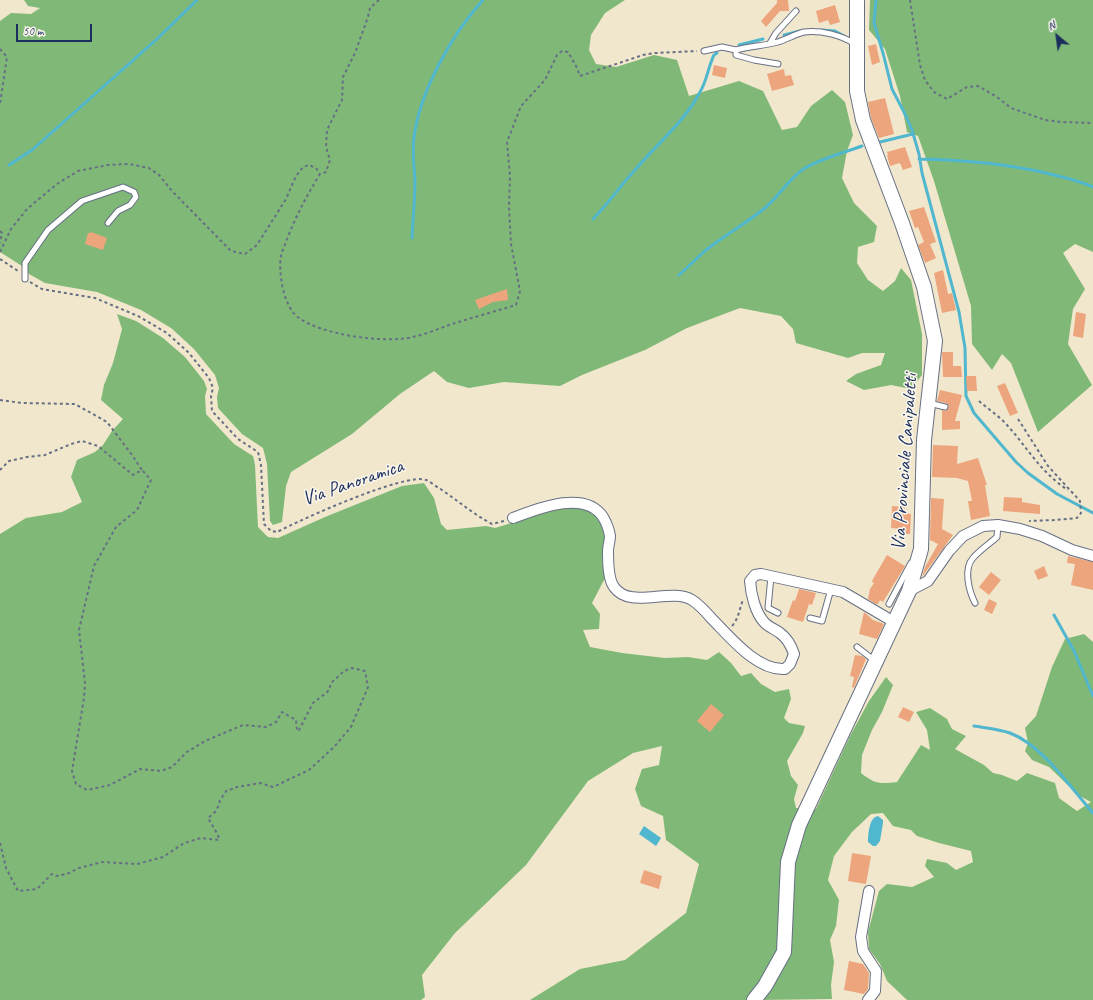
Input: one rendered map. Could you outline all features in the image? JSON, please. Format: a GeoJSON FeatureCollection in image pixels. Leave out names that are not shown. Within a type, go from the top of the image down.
{"type":"FeatureCollection","features":[{"type":"Feature","properties":{"kind":"main road","name":"Via Provinciale Canipaletti"},"geometry":{"type":"LineString","coordinates":[[754,1000],[784,952],[788,862],[799,825],[909,591],[921,549],[924,440],[935,341],[924,287],[902,223],[863,120],[857,91],[857,0]]}},
{"type":"Feature","properties":{"kind":"street"},"geometry":{"type":"LineString","coordinates":[[513,518],[539,508],[573,502],[588,504],[600,512],[606,522],[610,536],[608,551],[611,578],[614,587],[624,595],[640,598],[668,596],[689,598],[698,604],[736,644],[755,659],[777,670],[785,669],[790,664],[794,654],[791,645],[780,633],[765,623],[758,614],[750,589],[750,581],[754,575],[762,574],[843,592],[894,622]]}},
{"type":"Feature","properties":{"kind":"street"},"geometry":{"type":"LineString","coordinates":[[909,591],[928,581],[949,551],[963,536],[983,526],[998,525],[1028,532],[1042,536],[1072,550],[1093,556]]}},
{"type":"Feature","properties":{"kind":"street"},"geometry":{"type":"LineString","coordinates":[[868,1000],[875,991],[876,970],[863,951],[861,937],[869,891]]}},
{"type":"Feature","properties":{"kind":"lane"},"geometry":{"type":"LineString","coordinates":[[770,43],[776,33],[796,11]]}},
{"type":"Feature","properties":{"kind":"lane"},"geometry":{"type":"LineString","coordinates":[[704,51],[722,47],[736,50],[777,42],[804,32],[828,33],[847,39],[857,46]]}},
{"type":"Feature","properties":{"kind":"lane"},"geometry":{"type":"LineString","coordinates":[[736,50],[736,55],[778,64]]}},
{"type":"Feature","properties":{"kind":"lane"},"geometry":{"type":"LineString","coordinates":[[25,279],[25,263],[48,230],[82,201],[123,187],[134,192],[136,197],[130,205],[118,212],[108,223]]}},
{"type":"Feature","properties":{"kind":"lane"},"geometry":{"type":"LineString","coordinates":[[928,402],[945,407]]}},
{"type":"Feature","properties":{"kind":"lane"},"geometry":{"type":"LineString","coordinates":[[975,603],[969,590],[968,572],[972,559],[997,537],[998,525]]}},
{"type":"Feature","properties":{"kind":"lane"},"geometry":{"type":"LineString","coordinates":[[889,604],[921,541]]}},
{"type":"Feature","properties":{"kind":"lane"},"geometry":{"type":"LineString","coordinates":[[770,576],[768,608],[778,613]]}},
{"type":"Feature","properties":{"kind":"lane"},"geometry":{"type":"LineString","coordinates":[[810,618],[822,621],[831,589]]}},
{"type":"Feature","properties":{"kind":"lane"},"geometry":{"type":"LineString","coordinates":[[857,647],[875,662]]}},
{"type":"Feature","properties":{"kind":"path"},"geometry":{"type":"LineString","coordinates":[[379,0],[370,8],[354,53],[343,77],[342,100],[327,130],[326,147],[330,160],[326,172],[320,174],[292,224],[281,256],[283,288],[287,303],[298,318],[315,326],[342,334],[376,339],[401,339],[431,332],[516,305],[520,290],[511,244],[509,207],[510,176],[507,142],[518,119],[521,106],[544,80],[557,55],[562,51],[568,52],[580,76],[643,55],[655,53],[704,51]]}},
{"type":"Feature","properties":{"kind":"path"},"geometry":{"type":"LineString","coordinates":[[910,0],[920,65],[925,80],[934,92],[947,99],[967,87],[978,86],[997,97],[1010,108],[1045,120],[1093,123]]}},
{"type":"Feature","properties":{"kind":"path"},"geometry":{"type":"LineString","coordinates":[[0,49],[7,57],[0,104]]}},
{"type":"Feature","properties":{"kind":"path"},"geometry":{"type":"LineString","coordinates":[[0,252],[11,229],[27,209],[57,184],[78,171],[129,164],[149,168],[159,175],[172,191],[230,251],[245,254],[257,245],[286,199],[296,176],[303,167],[309,165],[316,168],[320,174]]}},
{"type":"Feature","properties":{"kind":"path"},"geometry":{"type":"LineString","coordinates":[[0,231],[2,233],[0,243]]}},
{"type":"Feature","properties":{"kind":"path","name":"Via Panoramica"},"geometry":{"type":"LineString","coordinates":[[0,259],[18,271],[25,279],[42,289],[95,298],[138,316],[167,333],[189,353],[209,378],[213,388],[211,396],[212,411],[238,439],[258,452],[261,465],[264,524],[271,531],[277,532],[347,501],[400,482],[425,479],[492,524],[513,518]]}},
{"type":"Feature","properties":{"kind":"path"},"geometry":{"type":"LineString","coordinates":[[0,400],[22,403],[75,404],[107,422],[151,480],[137,510],[116,527],[94,566],[79,630],[85,683],[84,698],[72,771],[76,784],[87,790],[110,785],[140,769],[161,771],[172,767],[187,752],[205,741],[243,725],[266,727],[276,722],[282,712],[296,720],[297,731],[299,730],[313,702],[326,693],[329,690],[331,683],[344,671],[352,668],[365,671],[368,687],[350,727],[334,746],[309,770],[273,787],[260,783],[227,790],[220,800],[215,812],[208,818],[218,835],[219,840],[201,838],[184,843],[163,857],[138,864],[102,862],[79,868],[67,874],[56,876],[52,874],[37,889],[18,891],[6,868],[0,843]]}},
{"type":"Feature","properties":{"kind":"path"},"geometry":{"type":"LineString","coordinates":[[979,401],[1006,424],[1038,464],[1062,486],[1070,491]]}},
{"type":"Feature","properties":{"kind":"path"},"geometry":{"type":"LineString","coordinates":[[1018,419],[1048,466],[1080,501],[1081,512],[1077,518],[1024,521]]}},
{"type":"Feature","properties":{"kind":"path"},"geometry":{"type":"LineString","coordinates":[[0,470],[9,461],[45,455],[82,441],[98,446],[133,474],[142,470]]}},
{"type":"Feature","properties":{"kind":"path"},"geometry":{"type":"LineString","coordinates":[[724,631],[735,623],[739,616],[740,608],[746,592],[750,589]]}},
{"type":"Feature","properties":{"kind":"green space"},"geometry":{"type":"Polygon","coordinates":[[[24,0],[625,0],[605,13],[591,35],[589,50],[596,64],[616,67],[654,55],[677,60],[689,96],[739,81],[763,91],[782,130],[797,127],[811,106],[832,90],[845,102],[853,135],[847,151],[842,178],[854,203],[877,226],[874,242],[858,247],[857,263],[868,280],[883,291],[895,281],[901,268],[911,280],[922,334],[922,375],[911,389],[891,385],[864,390],[846,381],[856,374],[881,365],[885,353],[862,353],[848,358],[796,343],[793,329],[781,316],[740,308],[687,328],[645,350],[582,375],[560,386],[504,382],[469,388],[447,382],[434,371],[400,394],[352,434],[291,472],[286,486],[282,522],[273,525],[270,521],[267,464],[263,448],[242,434],[218,408],[217,397],[219,388],[215,375],[194,349],[171,328],[141,310],[97,292],[45,283],[29,274],[22,266],[0,252],[0,21],[11,13],[31,14],[40,8],[28,6],[24,0]]]}},
{"type":"Feature","properties":{"kind":"green space"},"geometry":{"type":"Polygon","coordinates":[[[870,0],[1093,0],[1093,252],[1075,244],[1063,253],[1085,289],[1073,309],[1068,344],[1092,385],[1038,432],[1011,363],[1002,354],[992,370],[972,344],[971,306],[934,181],[918,136],[907,132],[900,96],[885,49],[869,30],[870,0]]]}},
{"type":"Feature","properties":{"kind":"green space"},"geometry":{"type":"Polygon","coordinates":[[[117,314],[136,321],[163,338],[185,357],[204,381],[207,389],[205,396],[206,414],[234,444],[253,456],[255,465],[258,527],[268,537],[278,538],[402,486],[424,483],[434,498],[441,524],[447,530],[486,526],[495,528],[561,508],[574,507],[588,510],[596,517],[602,526],[605,540],[602,562],[605,578],[592,603],[600,614],[599,629],[583,630],[590,647],[622,653],[665,658],[688,657],[707,660],[719,652],[731,663],[741,676],[751,673],[761,684],[775,692],[789,689],[791,699],[784,718],[789,723],[805,726],[803,733],[787,761],[791,776],[798,785],[794,799],[796,808],[802,808],[781,860],[777,950],[759,982],[746,1000],[530,1000],[580,969],[625,960],[686,913],[699,864],[666,840],[663,816],[641,806],[635,789],[642,769],[659,765],[662,746],[633,753],[588,781],[526,865],[455,933],[422,975],[425,997],[421,1000],[0,1000],[0,534],[26,518],[62,512],[82,502],[71,477],[77,460],[95,452],[103,445],[112,431],[123,419],[101,400],[104,385],[113,363],[122,329],[117,314]]]}},
{"type":"Feature","properties":{"kind":"green space"},"geometry":{"type":"Polygon","coordinates":[[[1084,634],[1093,642],[1093,1000],[907,1000],[887,981],[880,964],[869,949],[868,932],[879,891],[887,884],[912,887],[934,877],[925,866],[927,859],[947,863],[956,870],[973,862],[971,851],[917,836],[911,830],[893,826],[883,813],[871,814],[852,832],[834,856],[828,880],[839,900],[836,926],[830,940],[834,962],[831,985],[832,999],[759,1000],[789,953],[793,862],[811,809],[816,809],[850,736],[869,701],[886,677],[893,685],[862,755],[861,773],[866,777],[878,782],[897,782],[921,745],[930,750],[927,730],[916,712],[930,708],[947,719],[952,729],[966,736],[955,749],[984,765],[993,773],[1017,781],[1027,773],[1055,783],[1059,798],[1077,811],[1091,802],[1078,795],[1049,767],[1032,760],[1025,751],[1028,743],[1025,728],[1036,716],[1052,667],[1065,639],[1084,634]]]}},
{"type":"Feature","properties":{"kind":"water"},"geometry":{"type":"Polygon","coordinates":[[[878,816],[883,820],[880,841],[876,846],[873,846],[868,842],[870,825],[873,819],[878,816]]]}},
{"type":"Feature","properties":{"kind":"water"},"geometry":{"type":"Polygon","coordinates":[[[644,826],[661,838],[656,846],[639,834],[644,826]]]}},
{"type":"Feature","properties":{"kind":"building"},"geometry":{"type":"Polygon","coordinates":[[[777,0],[788,0],[789,11],[780,11],[766,27],[761,21],[777,3],[777,0]]]}},
{"type":"Feature","properties":{"kind":"building"},"geometry":{"type":"Polygon","coordinates":[[[835,5],[840,22],[830,25],[828,20],[819,23],[816,11],[835,5]]]}},
{"type":"Feature","properties":{"kind":"building"},"geometry":{"type":"Polygon","coordinates":[[[876,44],[880,62],[872,65],[868,46],[876,44]]]}},
{"type":"Feature","properties":{"kind":"building"},"geometry":{"type":"Polygon","coordinates":[[[714,65],[727,68],[725,78],[712,75],[714,65]]]}},
{"type":"Feature","properties":{"kind":"building"},"geometry":{"type":"Polygon","coordinates":[[[784,69],[785,76],[791,75],[794,85],[772,91],[767,74],[784,69]]]}},
{"type":"Feature","properties":{"kind":"building"},"geometry":{"type":"Polygon","coordinates":[[[885,98],[894,134],[879,138],[871,118],[868,102],[885,98]]]}},
{"type":"Feature","properties":{"kind":"building"},"geometry":{"type":"Polygon","coordinates":[[[905,147],[912,167],[903,170],[900,163],[890,166],[887,152],[905,147]]]}},
{"type":"Feature","properties":{"kind":"building"},"geometry":{"type":"Polygon","coordinates":[[[924,207],[936,242],[930,244],[936,258],[925,263],[918,245],[924,242],[918,227],[915,228],[909,211],[924,207]]]}},
{"type":"Feature","properties":{"kind":"building"},"geometry":{"type":"Polygon","coordinates":[[[91,232],[107,238],[103,250],[85,244],[88,233],[91,232]]]}},
{"type":"Feature","properties":{"kind":"building"},"geometry":{"type":"Polygon","coordinates":[[[943,270],[948,294],[952,293],[956,310],[942,313],[934,273],[943,270]]]}},
{"type":"Feature","properties":{"kind":"building"},"geometry":{"type":"Polygon","coordinates":[[[507,289],[508,300],[493,302],[479,309],[475,300],[507,289]]]}},
{"type":"Feature","properties":{"kind":"building"},"geometry":{"type":"Polygon","coordinates":[[[1076,312],[1086,314],[1083,338],[1073,336],[1076,312]]]}},
{"type":"Feature","properties":{"kind":"building"},"geometry":{"type":"Polygon","coordinates":[[[942,352],[953,352],[953,366],[961,366],[962,377],[943,377],[942,352]]]}},
{"type":"Feature","properties":{"kind":"building"},"geometry":{"type":"Polygon","coordinates":[[[966,376],[976,376],[977,391],[967,391],[966,376]]]}},
{"type":"Feature","properties":{"kind":"building"},"geometry":{"type":"Polygon","coordinates":[[[1005,383],[1018,413],[1010,416],[997,386],[1005,383]]]}},
{"type":"Feature","properties":{"kind":"building"},"geometry":{"type":"Polygon","coordinates":[[[940,390],[962,395],[955,421],[960,421],[960,429],[942,430],[942,410],[946,411],[949,406],[946,403],[937,401],[940,390]]]}},
{"type":"Feature","properties":{"kind":"building"},"geometry":{"type":"Polygon","coordinates":[[[933,445],[958,446],[957,464],[978,458],[987,485],[985,485],[990,516],[971,520],[968,501],[972,501],[968,481],[957,478],[932,477],[933,445]]]}},
{"type":"Feature","properties":{"kind":"building"},"geometry":{"type":"Polygon","coordinates":[[[1004,497],[1022,498],[1022,502],[1040,505],[1040,514],[1003,511],[1004,497]]]}},
{"type":"Feature","properties":{"kind":"building"},"geometry":{"type":"Polygon","coordinates":[[[931,498],[944,499],[942,529],[953,535],[922,577],[925,567],[938,544],[930,540],[931,498]]]}},
{"type":"Feature","properties":{"kind":"building"},"geometry":{"type":"Polygon","coordinates":[[[892,506],[905,507],[904,513],[911,514],[910,534],[899,534],[900,529],[891,528],[892,506]]]}},
{"type":"Feature","properties":{"kind":"building"},"geometry":{"type":"Polygon","coordinates":[[[887,555],[905,566],[883,602],[880,600],[878,604],[876,604],[868,599],[870,589],[874,583],[872,582],[873,579],[887,555]]]}},
{"type":"Feature","properties":{"kind":"building"},"geometry":{"type":"Polygon","coordinates":[[[1068,556],[1093,562],[1093,590],[1071,585],[1075,564],[1067,563],[1068,556]]]}},
{"type":"Feature","properties":{"kind":"building"},"geometry":{"type":"Polygon","coordinates":[[[1044,566],[1048,576],[1038,580],[1034,571],[1044,566]]]}},
{"type":"Feature","properties":{"kind":"building"},"geometry":{"type":"Polygon","coordinates":[[[991,572],[1001,580],[989,595],[979,587],[991,572]]]}},
{"type":"Feature","properties":{"kind":"building"},"geometry":{"type":"Polygon","coordinates":[[[799,589],[816,593],[812,605],[809,604],[803,622],[787,617],[799,589]]]}},
{"type":"Feature","properties":{"kind":"building"},"geometry":{"type":"Polygon","coordinates":[[[989,599],[997,603],[992,614],[984,610],[989,599]]]}},
{"type":"Feature","properties":{"kind":"building"},"geometry":{"type":"Polygon","coordinates":[[[864,612],[873,620],[884,624],[877,639],[859,634],[864,612]]]}},
{"type":"Feature","properties":{"kind":"building"},"geometry":{"type":"Polygon","coordinates":[[[855,655],[862,656],[866,659],[854,688],[852,687],[854,677],[850,676],[855,655]]]}},
{"type":"Feature","properties":{"kind":"building"},"geometry":{"type":"Polygon","coordinates":[[[711,704],[724,715],[710,732],[697,721],[711,704]]]}},
{"type":"Feature","properties":{"kind":"building"},"geometry":{"type":"Polygon","coordinates":[[[903,707],[914,712],[909,722],[898,717],[903,707]]]}},
{"type":"Feature","properties":{"kind":"building"},"geometry":{"type":"Polygon","coordinates":[[[852,853],[871,856],[866,884],[848,881],[852,853]]]}},
{"type":"Feature","properties":{"kind":"building"},"geometry":{"type":"Polygon","coordinates":[[[644,870],[662,876],[659,889],[640,883],[644,870]]]}},
{"type":"Feature","properties":{"kind":"building"},"geometry":{"type":"Polygon","coordinates":[[[849,961],[863,964],[869,973],[868,989],[864,994],[844,990],[849,961]]]}},
{"type":"Feature","properties":{"kind":"waterway"},"geometry":{"type":"LineString","coordinates":[[9,165],[32,150],[157,39],[197,0]]}},
{"type":"Feature","properties":{"kind":"waterway"},"geometry":{"type":"LineString","coordinates":[[412,238],[415,187],[413,148],[417,119],[430,82],[439,64],[460,29],[483,0]]}},
{"type":"Feature","properties":{"kind":"waterway"},"geometry":{"type":"LineString","coordinates":[[876,0],[874,23],[892,89],[912,130],[959,312],[965,348],[966,396],[974,413],[1016,462],[1028,473],[1057,494],[1093,513]]}},
{"type":"Feature","properties":{"kind":"waterway"},"geometry":{"type":"LineString","coordinates":[[821,30],[835,31],[844,36]]}},
{"type":"Feature","properties":{"kind":"waterway"},"geometry":{"type":"LineString","coordinates":[[784,35],[800,31]]}},
{"type":"Feature","properties":{"kind":"waterway"},"geometry":{"type":"LineString","coordinates":[[739,45],[763,39]]}},
{"type":"Feature","properties":{"kind":"waterway"},"geometry":{"type":"LineString","coordinates":[[593,219],[694,103],[706,79],[714,55],[717,53]]}},
{"type":"Feature","properties":{"kind":"waterway"},"geometry":{"type":"LineString","coordinates":[[880,142],[913,134]]}},
{"type":"Feature","properties":{"kind":"waterway"},"geometry":{"type":"LineString","coordinates":[[679,275],[706,250],[766,207],[799,172],[826,158],[862,146]]}},
{"type":"Feature","properties":{"kind":"waterway"},"geometry":{"type":"LineString","coordinates":[[919,159],[999,164],[1064,177],[1093,187]]}},
{"type":"Feature","properties":{"kind":"waterway"},"geometry":{"type":"LineString","coordinates":[[1054,615],[1074,651],[1093,696]]}},
{"type":"Feature","properties":{"kind":"waterway"},"geometry":{"type":"LineString","coordinates":[[974,726],[1010,733],[1033,747],[1045,757],[1093,813]]}}]}
